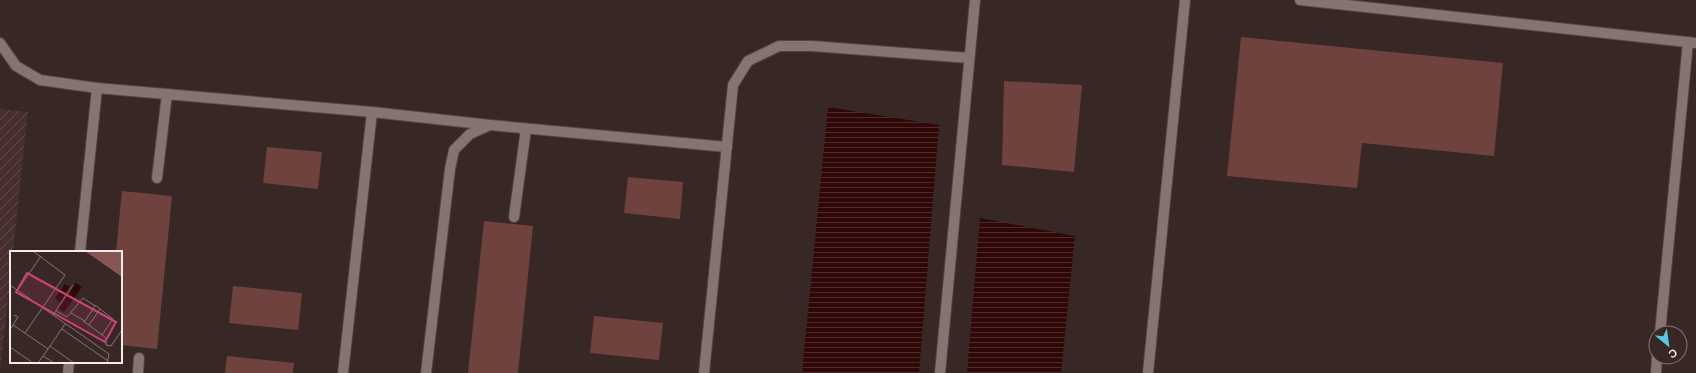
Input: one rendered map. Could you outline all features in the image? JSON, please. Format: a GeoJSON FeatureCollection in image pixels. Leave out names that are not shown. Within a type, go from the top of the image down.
{"type":"FeatureCollection","features":[{"type":"Feature","properties":{"kind":"lane"},"geometry":{"type":"LineString","coordinates":[[940,373],[975,0]]}},
{"type":"Feature","properties":{"kind":"lane"},"geometry":{"type":"LineString","coordinates":[[1148,373],[1185,0]]}},
{"type":"Feature","properties":{"kind":"lane"},"geometry":{"type":"LineString","coordinates":[[1300,0],[1692,42],[1661,325]]}},
{"type":"Feature","properties":{"kind":"lane"},"geometry":{"type":"LineString","coordinates":[[0,43],[16,66],[40,80],[96,88],[372,112],[526,129],[727,147]]}},
{"type":"Feature","properties":{"kind":"lane"},"geometry":{"type":"LineString","coordinates":[[704,373],[733,85],[748,61],[779,46],[812,46],[969,58]]}},
{"type":"Feature","properties":{"kind":"lane"},"geometry":{"type":"LineString","coordinates":[[80,251],[96,88]]}},
{"type":"Feature","properties":{"kind":"lane"},"geometry":{"type":"LineString","coordinates":[[158,178],[167,94]]}},
{"type":"Feature","properties":{"kind":"lane"},"geometry":{"type":"LineString","coordinates":[[343,373],[372,112]]}},
{"type":"Feature","properties":{"kind":"lane"},"geometry":{"type":"LineString","coordinates":[[426,373],[450,168],[454,150],[470,134],[490,125]]}},
{"type":"Feature","properties":{"kind":"lane"},"geometry":{"type":"LineString","coordinates":[[514,217],[526,129]]}},
{"type":"Feature","properties":{"kind":"lane"},"geometry":{"type":"LineString","coordinates":[[138,373],[139,358]]}},
{"type":"Feature","properties":{"kind":"lane"},"geometry":{"type":"LineString","coordinates":[[68,373],[70,363]]}},
{"type":"Feature","properties":{"kind":"shaded area"},"geometry":{"type":"Polygon","coordinates":[[[828,107],[939,125],[919,373],[802,373],[828,107]]]}},
{"type":"Feature","properties":{"kind":"shaded area"},"geometry":{"type":"Polygon","coordinates":[[[0,109],[28,112],[13,251],[10,251],[10,281],[0,373],[0,109]]]}},
{"type":"Feature","properties":{"kind":"shaded area"},"geometry":{"type":"Polygon","coordinates":[[[980,218],[1075,236],[1061,373],[967,373],[980,218]]]}},
{"type":"Feature","properties":{"kind":"building"},"geometry":{"type":"Polygon","coordinates":[[[1241,37],[1503,63],[1494,156],[1362,143],[1357,188],[1227,176],[1241,37]]]}},
{"type":"Feature","properties":{"kind":"building"},"geometry":{"type":"Polygon","coordinates":[[[1004,81],[1082,85],[1074,172],[1002,165],[1004,81]]]}},
{"type":"Feature","properties":{"kind":"building"},"geometry":{"type":"Polygon","coordinates":[[[267,147],[322,152],[318,189],[263,183],[267,147]]]}},
{"type":"Feature","properties":{"kind":"building"},"geometry":{"type":"Polygon","coordinates":[[[628,177],[683,182],[680,219],[624,213],[628,177]]]}},
{"type":"Feature","properties":{"kind":"building"},"geometry":{"type":"Polygon","coordinates":[[[122,191],[172,196],[157,349],[122,345],[122,251],[116,251],[122,191]]]}},
{"type":"Feature","properties":{"kind":"building"},"geometry":{"type":"Polygon","coordinates":[[[484,221],[533,226],[518,373],[468,373],[484,221]]]}},
{"type":"Feature","properties":{"kind":"building"},"geometry":{"type":"Polygon","coordinates":[[[233,286],[302,293],[298,330],[229,323],[233,286]]]}},
{"type":"Feature","properties":{"kind":"building"},"geometry":{"type":"Polygon","coordinates":[[[594,316],[663,323],[659,360],[590,353],[594,316]]]}},
{"type":"Feature","properties":{"kind":"building"},"geometry":{"type":"Polygon","coordinates":[[[227,356],[294,363],[293,373],[225,373],[227,356]]]}}]}
